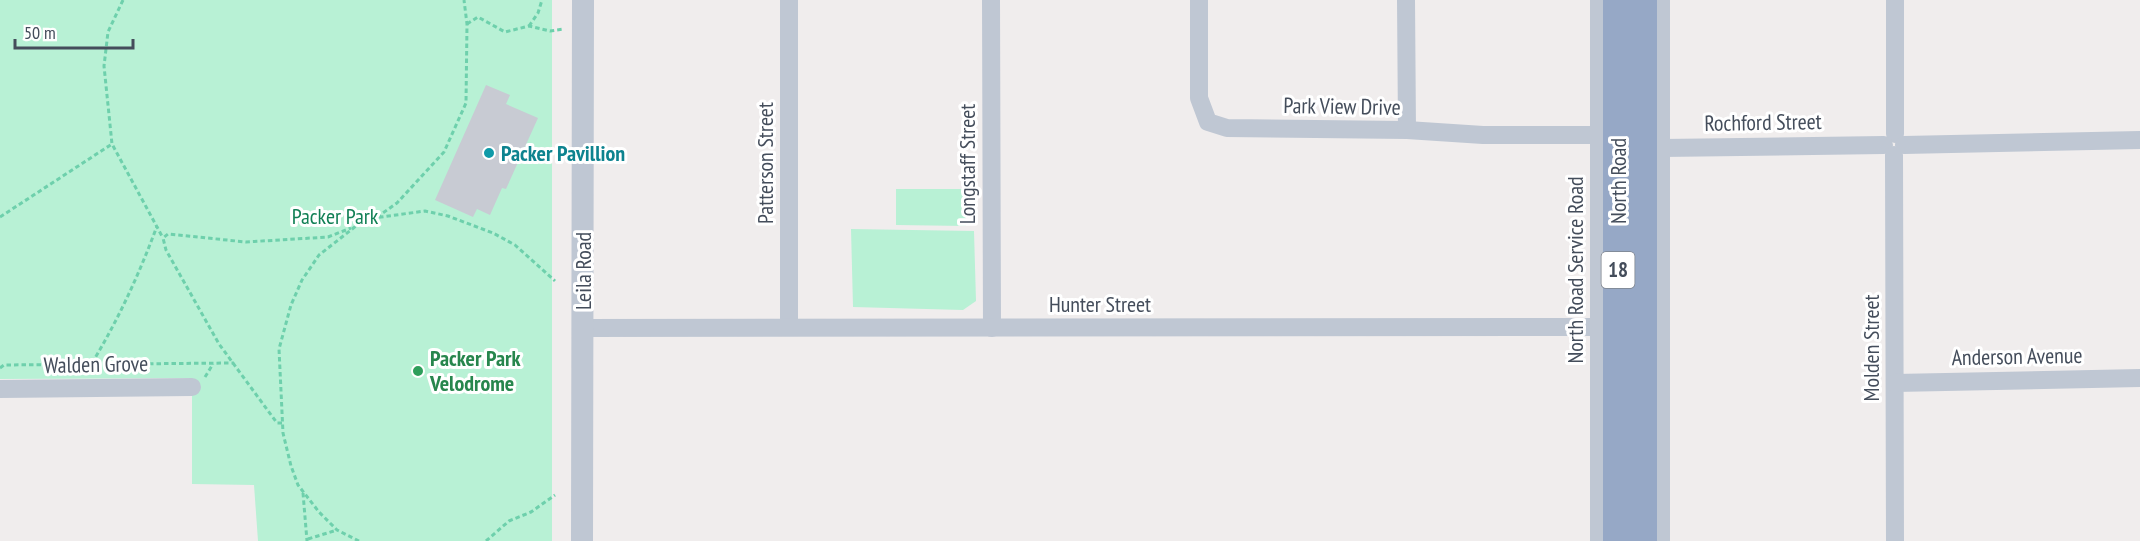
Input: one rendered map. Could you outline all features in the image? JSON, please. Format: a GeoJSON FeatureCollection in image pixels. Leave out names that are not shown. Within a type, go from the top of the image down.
{"type":"FeatureCollection","features":[{"type":"Feature","properties":{"kind":"highway","name":"North Road"},"geometry":{"type":"LineString","coordinates":[[1617,0],[1631,146],[1643,541]]}},
{"type":"Feature","properties":{"kind":"highway","name":"North Road"},"geometry":{"type":"LineString","coordinates":[[1617,541],[1608,326],[1631,146],[1643,0]]}},
{"type":"Feature","properties":{"kind":"street","name":"Leila Road"},"geometry":{"type":"LineString","coordinates":[[582,541],[583,0]]}},
{"type":"Feature","properties":{"kind":"street","name":"Patterson Street"},"geometry":{"type":"LineString","coordinates":[[789,0],[789,327]]}},
{"type":"Feature","properties":{"kind":"street","name":"Longstaff Street"},"geometry":{"type":"LineString","coordinates":[[990,0],[992,328]]}},
{"type":"Feature","properties":{"kind":"street","name":"Park View Drive"},"geometry":{"type":"LineString","coordinates":[[1199,0],[1199,98],[1208,122],[1227,128],[1407,130],[1631,146]]}},
{"type":"Feature","properties":{"kind":"street"},"geometry":{"type":"LineString","coordinates":[[1406,0],[1407,130]]}},
{"type":"Feature","properties":{"kind":"street"},"geometry":{"type":"LineString","coordinates":[[1599,0],[1631,146],[1661,541]]}},
{"type":"Feature","properties":{"kind":"street"},"geometry":{"type":"LineString","coordinates":[[1631,146],[1661,0]]}},
{"type":"Feature","properties":{"kind":"street","name":"Molden Street"},"geometry":{"type":"LineString","coordinates":[[1895,0],[1895,541]]}},
{"type":"Feature","properties":{"kind":"street","name":"Rochford Street"},"geometry":{"type":"LineString","coordinates":[[1631,146],[1894,145],[2140,140]]}},
{"type":"Feature","properties":{"kind":"street","name":"Hunter Street"},"geometry":{"type":"LineString","coordinates":[[583,328],[1608,326]]}},
{"type":"Feature","properties":{"kind":"street","name":"North Road Service Road"},"geometry":{"type":"LineString","coordinates":[[1599,541],[1608,326]]}},
{"type":"Feature","properties":{"kind":"street","name":"Anderson Avenue"},"geometry":{"type":"LineString","coordinates":[[1895,383],[2140,378]]}},
{"type":"Feature","properties":{"kind":"street","name":"Walden Grove"},"geometry":{"type":"LineString","coordinates":[[0,389],[192,387]]}},
{"type":"Feature","properties":{"kind":"path"},"geometry":{"type":"LineString","coordinates":[[123,0],[108,32],[104,66],[112,144],[157,226],[166,250],[219,344],[277,423],[282,423]]}},
{"type":"Feature","properties":{"kind":"path"},"geometry":{"type":"LineString","coordinates":[[163,238],[168,234],[246,242],[328,237],[374,218],[397,203],[444,152],[466,103],[467,24],[464,0]]}},
{"type":"Feature","properties":{"kind":"path"},"geometry":{"type":"LineString","coordinates":[[529,26],[538,13],[542,0]]}},
{"type":"Feature","properties":{"kind":"path"},"geometry":{"type":"LineString","coordinates":[[467,24],[478,17],[505,32],[529,26],[550,30],[583,27]]}},
{"type":"Feature","properties":{"kind":"path"},"geometry":{"type":"LineString","coordinates":[[0,217],[112,144]]}},
{"type":"Feature","properties":{"kind":"path"},"geometry":{"type":"LineString","coordinates":[[374,218],[424,211],[448,216],[493,233],[515,245],[555,282]]}},
{"type":"Feature","properties":{"kind":"path"},"geometry":{"type":"LineString","coordinates":[[95,364],[95,358],[136,281],[157,226]]}},
{"type":"Feature","properties":{"kind":"path"},"geometry":{"type":"LineString","coordinates":[[356,226],[319,255],[302,280],[291,305],[279,349],[282,423],[291,466],[298,485],[319,512],[337,530],[358,541]]}},
{"type":"Feature","properties":{"kind":"path"},"geometry":{"type":"LineString","coordinates":[[0,368],[4,365],[234,363]]}},
{"type":"Feature","properties":{"kind":"path"},"geometry":{"type":"LineString","coordinates":[[303,491],[308,540],[337,530]]}},
{"type":"Feature","properties":{"kind":"path"},"geometry":{"type":"LineString","coordinates":[[486,541],[509,521],[531,512],[555,495]]}},
{"type":"Feature","properties":{"kind":"green space","name":"Packer Park"},"geometry":{"type":"Polygon","coordinates":[[[0,0],[552,0],[552,541],[258,541],[254,485],[192,484],[192,378],[0,379],[0,0]]]}},
{"type":"Feature","properties":{"kind":"green space"},"geometry":{"type":"Polygon","coordinates":[[[896,189],[966,189],[966,226],[896,225],[896,189]]]}},
{"type":"Feature","properties":{"kind":"green space"},"geometry":{"type":"Polygon","coordinates":[[[851,229],[974,231],[976,301],[963,310],[853,307],[851,229]]]}},
{"type":"Feature","properties":{"kind":"building","name":"Packer Pavillion"},"geometry":{"type":"Polygon","coordinates":[[[486,85],[510,95],[506,104],[538,118],[506,189],[502,188],[490,215],[477,209],[473,217],[435,200],[486,85]]]}},
{"type":"Feature","properties":{"kind":"place","name":"Packer Pavillion"},"geometry":{"type":"Point","coordinates":[489,153]}},
{"type":"Feature","properties":{"kind":"place","name":"Packer Park Velodrome"},"geometry":{"type":"Point","coordinates":[418,371]}}]}
